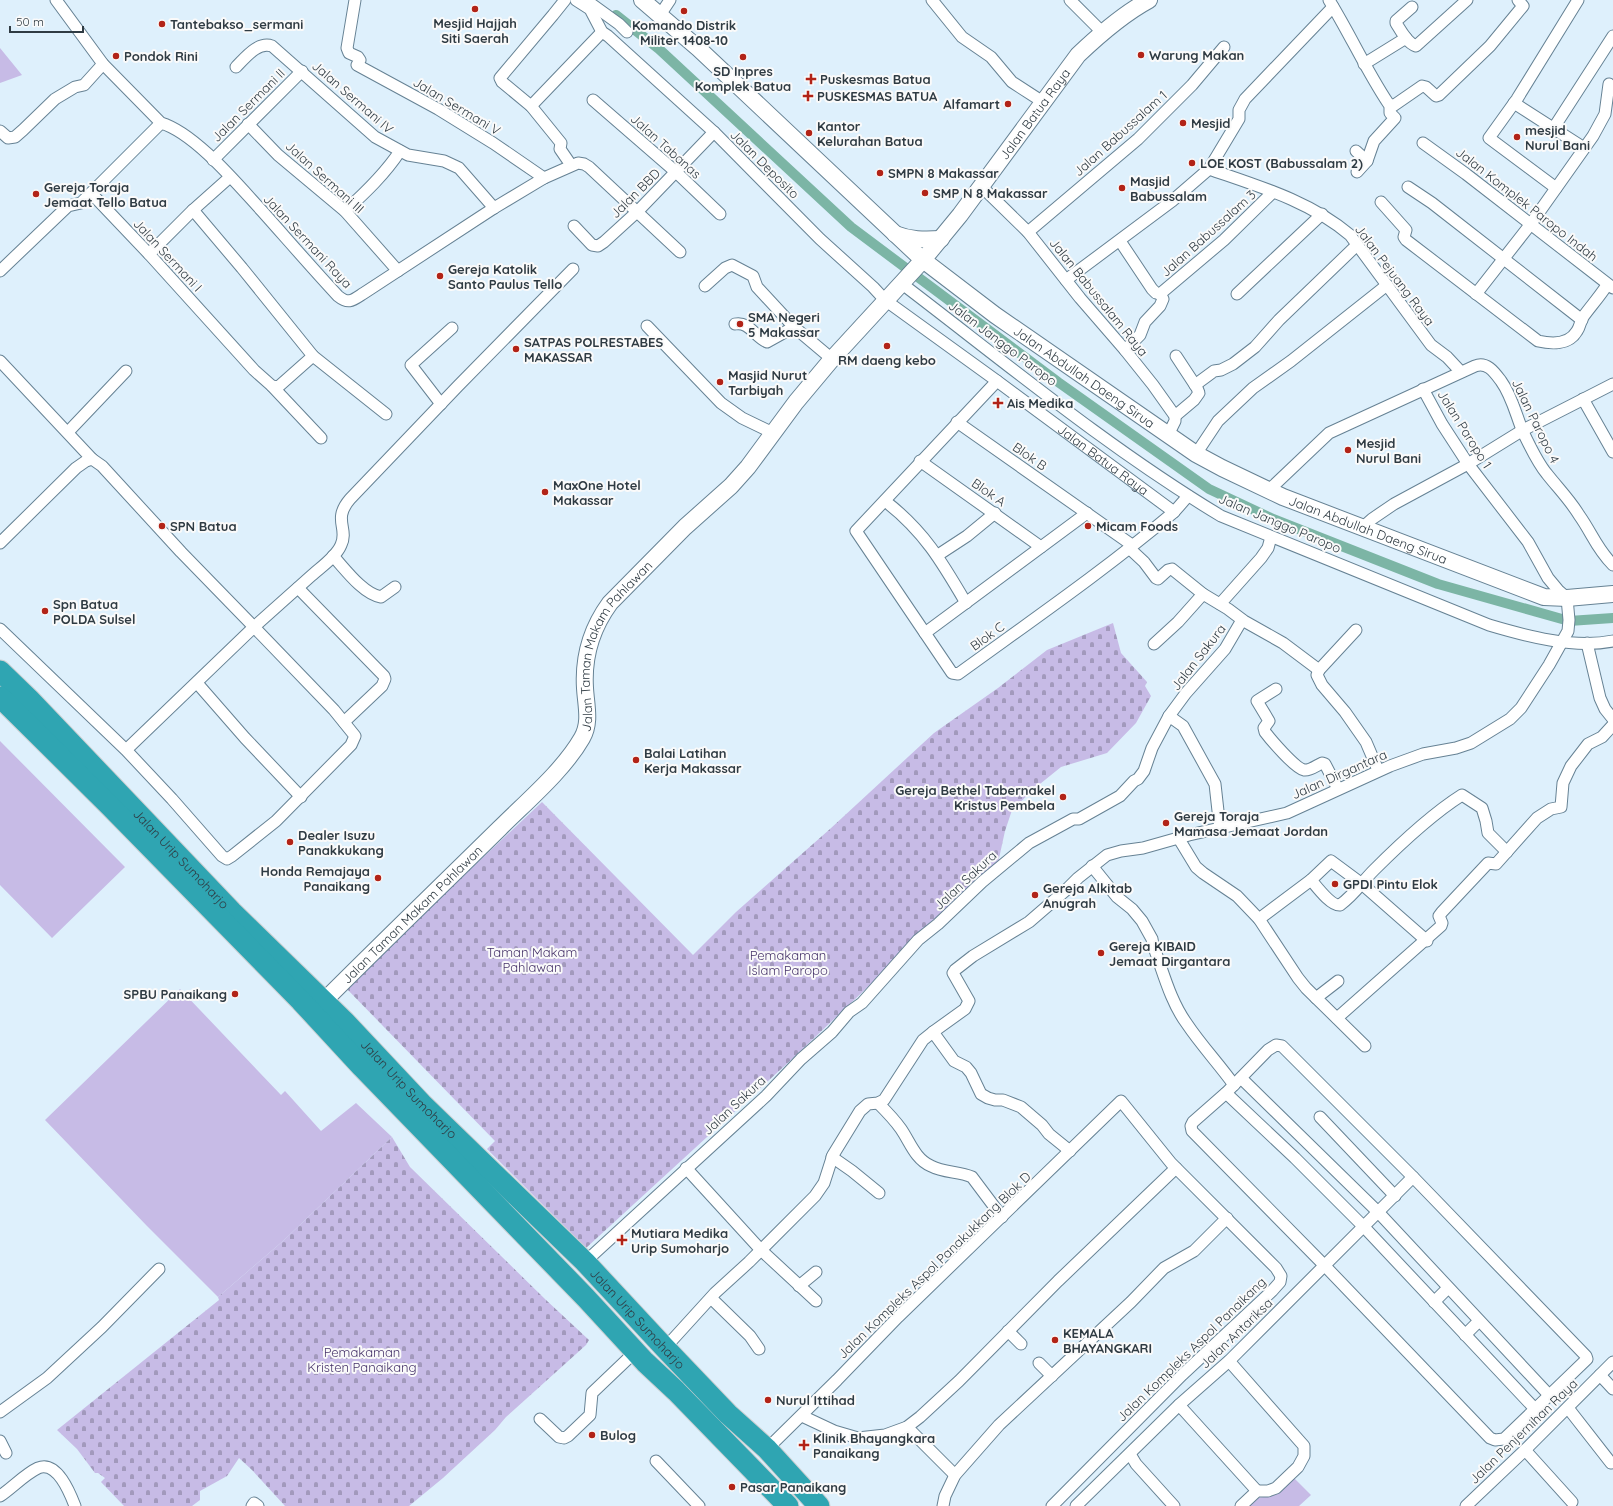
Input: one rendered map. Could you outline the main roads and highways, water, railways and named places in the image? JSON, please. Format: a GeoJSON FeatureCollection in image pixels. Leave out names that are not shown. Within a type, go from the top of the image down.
{"type":"FeatureCollection","features":[{"type":"Feature","properties":{"kind":"highway","name":"Jalan Urip Sumoharjo"},"geometry":{"type":"LineString","coordinates":[[0,670],[89,775],[110,806],[221,911],[345,1022],[422,1104],[586,1262],[728,1414],[767,1449],[819,1506]]}},
{"type":"Feature","properties":{"kind":"highway","name":"Jalan Urip Sumoharjo"},"geometry":{"type":"LineString","coordinates":[[0,697],[89,775]]}},
{"type":"Feature","properties":{"kind":"highway","name":"Jalan Urip Sumoharjo"},"geometry":{"type":"LineString","coordinates":[[221,911],[362,1067],[788,1506]]}},
{"type":"Feature","properties":{"kind":"main road","name":"Jalan Abdullah Daeng Sirua"},"geometry":{"type":"LineString","coordinates":[[642,0],[699,49],[757,103],[921,262],[1196,454],[1269,490],[1544,597],[1567,598],[1610,592]]}},
{"type":"Feature","properties":{"kind":"main road","name":"Jalan Batua Raya"},"geometry":{"type":"LineString","coordinates":[[902,281],[941,239],[982,187],[1078,55],[1128,14],[1149,0]]}},
{"type":"Feature","properties":{"kind":"main road"},"geometry":{"type":"LineString","coordinates":[[893,234],[914,240],[941,239]]}},
{"type":"Feature","properties":{"kind":"main road","name":"Jalan Taman Makam Pahlawan"},"geometry":{"type":"LineString","coordinates":[[323,1002],[537,790],[576,747],[588,723],[585,670],[586,654],[589,642],[600,617],[610,604],[685,527],[731,486],[748,467],[832,359],[902,281]]}},
{"type":"Feature","properties":{"kind":"waterway"},"geometry":{"type":"LineString","coordinates":[[616,15],[659,49],[851,227],[1058,382],[1209,489],[1273,519],[1438,584],[1569,621],[1613,618]]}},
{"type":"Feature","properties":{"kind":"place","name":"Mesjid Hajjah Siti Saerah"},"geometry":{"type":"Point","coordinates":[475,9]}},
{"type":"Feature","properties":{"kind":"place","name":"Komando Distrik Militer 1408-10"},"geometry":{"type":"Point","coordinates":[684,11]}},
{"type":"Feature","properties":{"kind":"place","name":"Tantebakso_sermani"},"geometry":{"type":"Point","coordinates":[162,24]}},
{"type":"Feature","properties":{"kind":"place","name":"Warung Makan"},"geometry":{"type":"Point","coordinates":[1141,55]}},
{"type":"Feature","properties":{"kind":"place","name":"Pondok Rini"},"geometry":{"type":"Point","coordinates":[116,56]}},
{"type":"Feature","properties":{"kind":"place","name":"SD Inpres Komplek Batua"},"geometry":{"type":"Point","coordinates":[743,57]}},
{"type":"Feature","properties":{"kind":"place","name":"Puskesmas Batua"},"geometry":{"type":"Point","coordinates":[811,79]}},
{"type":"Feature","properties":{"kind":"place","name":"PUSKESMAS BATUA"},"geometry":{"type":"Point","coordinates":[808,96]}},
{"type":"Feature","properties":{"kind":"place","name":"Alfamart"},"geometry":{"type":"Point","coordinates":[1008,104]}},
{"type":"Feature","properties":{"kind":"place","name":"Mesjid"},"geometry":{"type":"Point","coordinates":[1183,123]}},
{"type":"Feature","properties":{"kind":"place","name":"Kantor Kelurahan Batua"},"geometry":{"type":"Point","coordinates":[809,133]}},
{"type":"Feature","properties":{"kind":"place","name":"mesjid Nurul Bani"},"geometry":{"type":"Point","coordinates":[1517,137]}},
{"type":"Feature","properties":{"kind":"place","name":"LOE KOST (Babussalam 2)"},"geometry":{"type":"Point","coordinates":[1192,163]}},
{"type":"Feature","properties":{"kind":"place","name":"SMPN 8 Makassar"},"geometry":{"type":"Point","coordinates":[880,173]}},
{"type":"Feature","properties":{"kind":"place","name":"Masjid Babussalam"},"geometry":{"type":"Point","coordinates":[1122,188]}},
{"type":"Feature","properties":{"kind":"place","name":"SMP N 8 Makassar"},"geometry":{"type":"Point","coordinates":[925,193]}},
{"type":"Feature","properties":{"kind":"place","name":"Gereja Toraja Jemaat Tello Batua"},"geometry":{"type":"Point","coordinates":[36,194]}},
{"type":"Feature","properties":{"kind":"place","name":"Gereja Katolik Santo Paulus Tello"},"geometry":{"type":"Point","coordinates":[440,276]}},
{"type":"Feature","properties":{"kind":"place","name":"SMA Negeri 5 Makassar"},"geometry":{"type":"Point","coordinates":[740,324]}},
{"type":"Feature","properties":{"kind":"place","name":"RM daeng kebo"},"geometry":{"type":"Point","coordinates":[887,346]}},
{"type":"Feature","properties":{"kind":"place","name":"SATPAS POLRESTABES MAKASSAR"},"geometry":{"type":"Point","coordinates":[516,349]}},
{"type":"Feature","properties":{"kind":"place","name":"Masjid Nurut Tarbiyah"},"geometry":{"type":"Point","coordinates":[720,382]}},
{"type":"Feature","properties":{"kind":"place","name":"Ais Medika"},"geometry":{"type":"Point","coordinates":[998,403]}},
{"type":"Feature","properties":{"kind":"place","name":"Mesjid Nurul Bani"},"geometry":{"type":"Point","coordinates":[1348,450]}},
{"type":"Feature","properties":{"kind":"place","name":"MaxOne Hotel Makassar"},"geometry":{"type":"Point","coordinates":[545,492]}},
{"type":"Feature","properties":{"kind":"place","name":"SPN Batua"},"geometry":{"type":"Point","coordinates":[162,526]}},
{"type":"Feature","properties":{"kind":"place","name":"Micam Foods"},"geometry":{"type":"Point","coordinates":[1088,526]}},
{"type":"Feature","properties":{"kind":"place","name":"Spn Batua POLDA Sulsel"},"geometry":{"type":"Point","coordinates":[45,611]}},
{"type":"Feature","properties":{"kind":"place","name":"Balai Latihan Kerja Makassar"},"geometry":{"type":"Point","coordinates":[636,760]}},
{"type":"Feature","properties":{"kind":"place","name":"Gereja Bethel Tabernakel Kristus Pembela"},"geometry":{"type":"Point","coordinates":[1063,797]}},
{"type":"Feature","properties":{"kind":"place","name":"Gereja Toraja Mamasa Jemaat Jordan"},"geometry":{"type":"Point","coordinates":[1166,823]}},
{"type":"Feature","properties":{"kind":"place","name":"Dealer Isuzu Panakkukang"},"geometry":{"type":"Point","coordinates":[290,842]}},
{"type":"Feature","properties":{"kind":"place","name":"Honda Remajaya Panaikang"},"geometry":{"type":"Point","coordinates":[378,878]}},
{"type":"Feature","properties":{"kind":"place","name":"GPDI Pintu Elok"},"geometry":{"type":"Point","coordinates":[1335,884]}},
{"type":"Feature","properties":{"kind":"place","name":"Gereja Alkitab Anugrah"},"geometry":{"type":"Point","coordinates":[1035,895]}},
{"type":"Feature","properties":{"kind":"place","name":"Gereja KIBAID Jemaat Dirgantara"},"geometry":{"type":"Point","coordinates":[1101,953]}},
{"type":"Feature","properties":{"kind":"place","name":"SPBU Panaikang"},"geometry":{"type":"Point","coordinates":[235,994]}},
{"type":"Feature","properties":{"kind":"place","name":"Mutiara Medika Urip Sumoharjo"},"geometry":{"type":"Point","coordinates":[622,1240]}},
{"type":"Feature","properties":{"kind":"place","name":"KEMALA BHAYANGKARI"},"geometry":{"type":"Point","coordinates":[1055,1340]}},
{"type":"Feature","properties":{"kind":"place","name":"Nurul Ittihad"},"geometry":{"type":"Point","coordinates":[768,1400]}},
{"type":"Feature","properties":{"kind":"place","name":"Bulog"},"geometry":{"type":"Point","coordinates":[592,1435]}},
{"type":"Feature","properties":{"kind":"place","name":"Klinik Bhayangkara Panaikang"},"geometry":{"type":"Point","coordinates":[804,1445]}},
{"type":"Feature","properties":{"kind":"place","name":"Pasar Panaikang"},"geometry":{"type":"Point","coordinates":[732,1487]}},
{"type":"Feature","properties":{"kind":"park label","name":"Taman Makam Pahlawan"},"geometry":{"type":"Point","coordinates":[532,960]}},
{"type":"Feature","properties":{"kind":"park label","name":"Pemakaman Islam Paropo"},"geometry":{"type":"Point","coordinates":[788,962]}},
{"type":"Feature","properties":{"kind":"park label","name":"Pemakaman Kristen Panaikang"},"geometry":{"type":"Point","coordinates":[362,1360]}}]}
